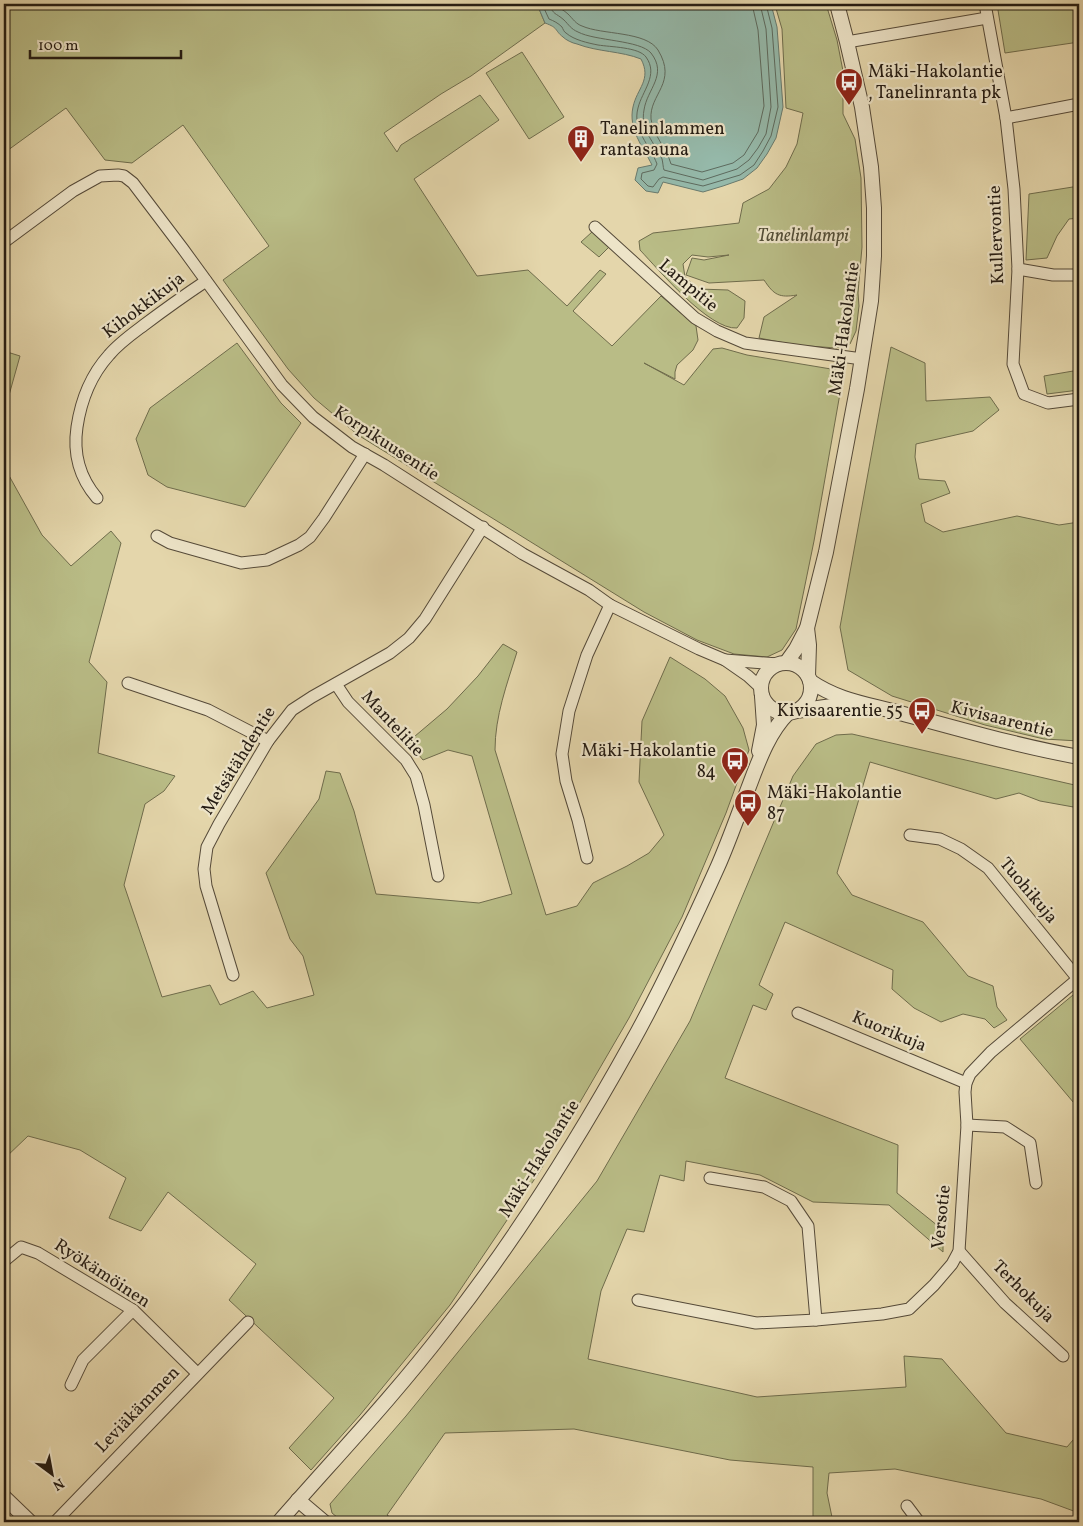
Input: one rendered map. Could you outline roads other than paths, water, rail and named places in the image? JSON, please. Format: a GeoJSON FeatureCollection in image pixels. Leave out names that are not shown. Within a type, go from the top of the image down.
{"type":"FeatureCollection","features":[{"type":"Feature","properties":{"kind":"street","name":"Mäki-Hakolantie"},"geometry":{"type":"LineString","coordinates":[[782,664],[796,649],[807,628],[826,552],[871,302],[874,256],[874,208],[871,167],[863,115],[837,4]]}},
{"type":"Feature","properties":{"kind":"street","name":"Kullervontie"},"geometry":{"type":"LineString","coordinates":[[984,4],[1006,118],[1014,189],[1018,269],[1012,364],[1024,394],[1048,404],[1079,399]]}},
{"type":"Feature","properties":{"kind":"street"},"geometry":{"type":"LineString","coordinates":[[847,42],[987,18]]}},
{"type":"Feature","properties":{"kind":"street"},"geometry":{"type":"LineString","coordinates":[[1006,118],[1079,104]]}},
{"type":"Feature","properties":{"kind":"street","name":"Korpikuusentie"},"geometry":{"type":"LineString","coordinates":[[4,242],[73,191],[100,176],[124,176],[133,183],[287,391],[314,417],[352,447],[523,554],[589,590],[610,605],[725,660],[748,676],[762,692]]}},
{"type":"Feature","properties":{"kind":"street","name":"Lampitie"},"geometry":{"type":"LineString","coordinates":[[595,227],[694,318],[717,331],[745,343],[862,359]]}},
{"type":"Feature","properties":{"kind":"street"},"geometry":{"type":"LineString","coordinates":[[1018,269],[1054,275],[1079,275]]}},
{"type":"Feature","properties":{"kind":"street","name":"Kihokkikuja"},"geometry":{"type":"LineString","coordinates":[[97,498],[82,476],[75,440],[84,396],[91,381],[109,354],[126,338],[206,280]]}},
{"type":"Feature","properties":{"kind":"street"},"geometry":{"type":"LineString","coordinates":[[157,536],[170,543],[241,563],[267,560],[299,545],[310,537],[365,454]]}},
{"type":"Feature","properties":{"kind":"street","name":"Metsätähdentie"},"geometry":{"type":"LineString","coordinates":[[233,975],[206,886],[204,869],[207,847],[219,824],[268,741],[292,710],[390,654],[409,638],[425,620],[482,527]]}},
{"type":"Feature","properties":{"kind":"street"},"geometry":{"type":"LineString","coordinates":[[587,858],[566,781],[562,754],[569,712],[587,656],[610,605]]}},
{"type":"Feature","properties":{"kind":"street","name":"Mäki-Hakolantie"},"geometry":{"type":"LineString","coordinates":[[807,628],[809,678]]}},
{"type":"Feature","properties":{"kind":"street","name":"Korpikuusentie"},"geometry":{"type":"LineString","coordinates":[[725,660],[782,664]]}},
{"type":"Feature","properties":{"kind":"street"},"geometry":{"type":"LineString","coordinates":[[782,664],[799,666],[809,678],[812,688],[807,702],[802,708],[792,712],[780,712],[772,709],[766,703],[762,692],[766,673],[771,668],[782,664]]}},
{"type":"Feature","properties":{"kind":"street","name":"Kivisaarentie"},"geometry":{"type":"LineString","coordinates":[[809,678],[829,693],[857,703],[898,712],[997,740],[1079,757]]}},
{"type":"Feature","properties":{"kind":"street"},"geometry":{"type":"LineString","coordinates":[[128,683],[208,710],[268,741]]}},
{"type":"Feature","properties":{"kind":"street","name":"Mantelitie"},"geometry":{"type":"LineString","coordinates":[[336,684],[348,702],[406,760],[416,776],[424,804],[438,876]]}},
{"type":"Feature","properties":{"kind":"street","name":"Mäki-Hakolantie"},"geometry":{"type":"LineString","coordinates":[[756,767],[764,725],[762,692]]}},
{"type":"Feature","properties":{"kind":"street","name":"Kivisaarentie"},"geometry":{"type":"LineString","coordinates":[[792,712],[857,703]]}},
{"type":"Feature","properties":{"kind":"street","name":"Mäki-Hakolantie"},"geometry":{"type":"LineString","coordinates":[[278,1522],[400,1386],[499,1258],[533,1208],[584,1127],[632,1043],[675,959],[718,864],[756,767],[776,726],[792,712]]}},
{"type":"Feature","properties":{"kind":"street","name":"Tuohikuja"},"geometry":{"type":"LineString","coordinates":[[910,835],[940,839],[961,849],[988,868],[1079,979]]}},
{"type":"Feature","properties":{"kind":"street"},"geometry":{"type":"LineString","coordinates":[[966,1083],[970,1074],[991,1052],[1079,979]]}},
{"type":"Feature","properties":{"kind":"street","name":"Kuorikuja"},"geometry":{"type":"LineString","coordinates":[[798,1013],[966,1083]]}},
{"type":"Feature","properties":{"kind":"street","name":"Versotie"},"geometry":{"type":"LineString","coordinates":[[638,1300],[756,1323],[882,1314],[909,1309],[934,1286],[952,1264],[959,1251],[968,1125],[966,1083]]}},
{"type":"Feature","properties":{"kind":"street"},"geometry":{"type":"LineString","coordinates":[[968,1125],[1005,1127],[1030,1143],[1036,1183]]}},
{"type":"Feature","properties":{"kind":"street"},"geometry":{"type":"LineString","coordinates":[[710,1178],[764,1187],[791,1201],[808,1226],[816,1320]]}},
{"type":"Feature","properties":{"kind":"street","name":"Ryökämöinen"},"geometry":{"type":"LineString","coordinates":[[4,1261],[20,1247],[38,1253],[133,1310],[198,1373]]}},
{"type":"Feature","properties":{"kind":"street","name":"Terhokuja"},"geometry":{"type":"LineString","coordinates":[[959,1251],[1005,1303],[1063,1356]]}},
{"type":"Feature","properties":{"kind":"street"},"geometry":{"type":"LineString","coordinates":[[71,1385],[83,1360],[133,1310]]}},
{"type":"Feature","properties":{"kind":"street","name":"Leviäkämmen"},"geometry":{"type":"LineString","coordinates":[[55,1522],[248,1322]]}},
{"type":"Feature","properties":{"kind":"street"},"geometry":{"type":"LineString","coordinates":[[4,1497],[30,1522]]}},
{"type":"Feature","properties":{"kind":"street"},"geometry":{"type":"LineString","coordinates":[[298,1500],[324,1522]]}},
{"type":"Feature","properties":{"kind":"street"},"geometry":{"type":"LineString","coordinates":[[906,1506],[920,1522]]}},
{"type":"Feature","properties":{"kind":"water","name":"Tanelinlampi"},"geometry":{"type":"Polygon","coordinates":[[[537,4],[771,4],[777,27],[783,107],[776,138],[767,154],[757,168],[743,179],[723,186],[703,192],[663,182],[658,193],[646,191],[635,180],[638,168],[652,165],[637,138],[632,115],[635,100],[643,84],[645,73],[641,59],[626,54],[585,47],[569,41],[545,23],[537,4]]]}},
{"type":"Feature","properties":{"kind":"place","name":"Mäki-Hakolantie , Tanelinranta pk"},"geometry":{"type":"Point","coordinates":[849,106]}},
{"type":"Feature","properties":{"kind":"place","name":"Tanelinlammen rantasauna"},"geometry":{"type":"Point","coordinates":[581,163]}},
{"type":"Feature","properties":{"kind":"place","name":"Kivisaarentie 55"},"geometry":{"type":"Point","coordinates":[922,735]}},
{"type":"Feature","properties":{"kind":"place","name":"Mäki-Hakolantie 84"},"geometry":{"type":"Point","coordinates":[735,785]}},
{"type":"Feature","properties":{"kind":"place","name":"Mäki-Hakolantie 87"},"geometry":{"type":"Point","coordinates":[748,827]}}]}
